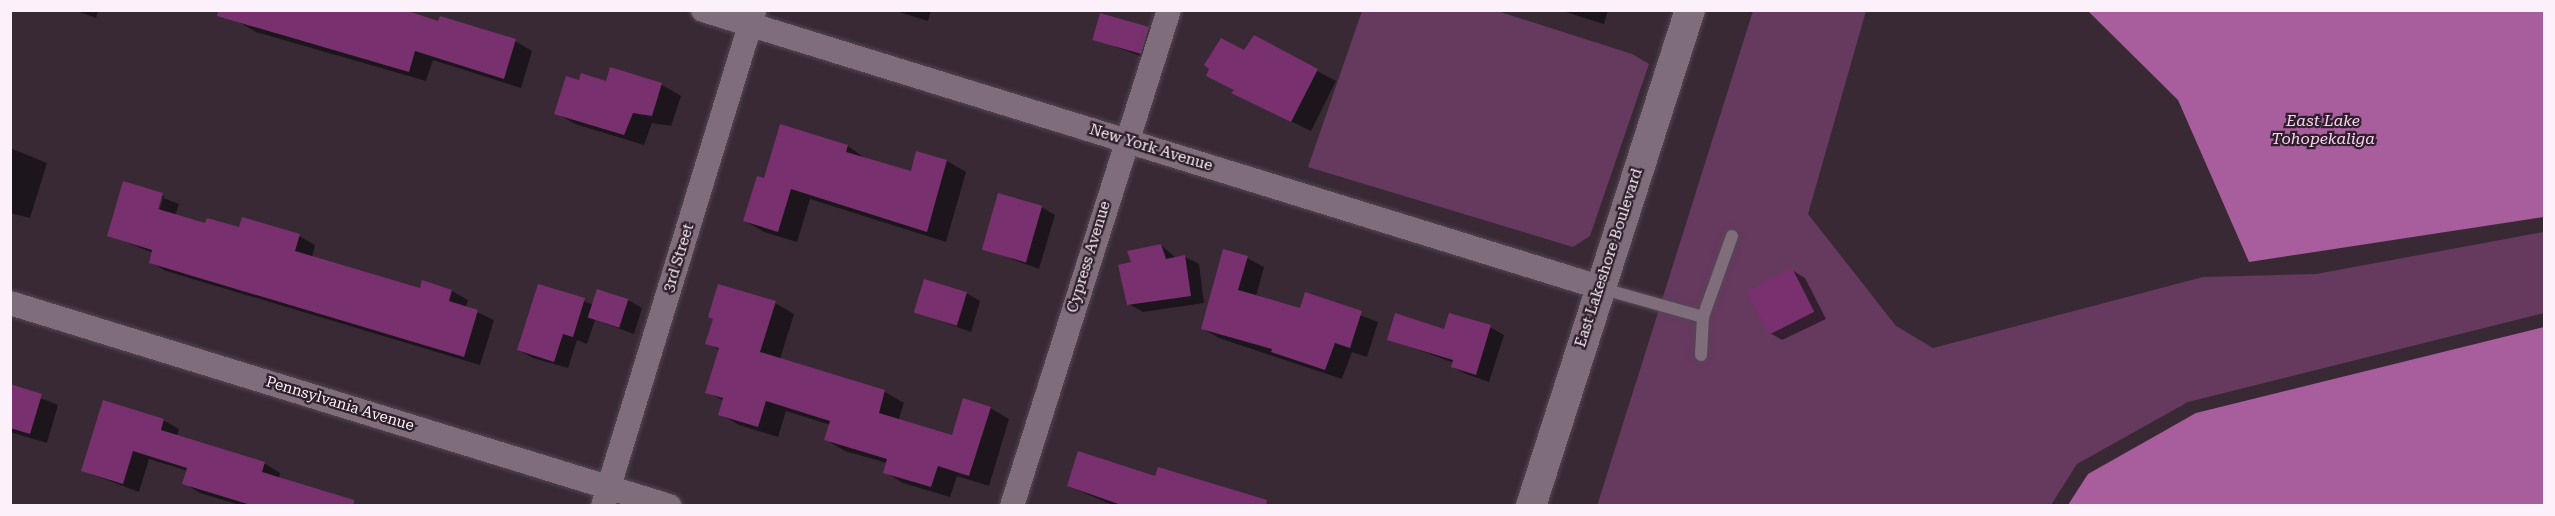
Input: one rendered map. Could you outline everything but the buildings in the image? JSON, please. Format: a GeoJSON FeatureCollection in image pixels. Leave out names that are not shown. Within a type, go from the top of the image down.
{"type":"FeatureCollection","features":[{"type":"Feature","properties":{"kind":"street","name":"New York Avenue"},"geometry":{"type":"LineString","coordinates":[[703,10],[753,18],[1125,141],[1599,287]]}},
{"type":"Feature","properties":{"kind":"street","name":"Cypress Avenue"},"geometry":{"type":"LineString","coordinates":[[1012,506],[1125,141],[1169,10]]}},
{"type":"Feature","properties":{"kind":"street","name":"East Lakeshore Boulevard"},"geometry":{"type":"LineString","coordinates":[[1531,506],[1599,287],[1690,10]]}},
{"type":"Feature","properties":{"kind":"street","name":"3rd Street"},"geometry":{"type":"LineString","coordinates":[[606,496],[753,18]]}},
{"type":"Feature","properties":{"kind":"street","name":"Pennsylvania Avenue"},"geometry":{"type":"LineString","coordinates":[[10,303],[606,496],[669,506]]}},
{"type":"Feature","properties":{"kind":"lane"},"geometry":{"type":"LineString","coordinates":[[1701,355],[1703,317],[1732,236]]}},
{"type":"Feature","properties":{"kind":"lane"},"geometry":{"type":"LineString","coordinates":[[1599,287],[1703,317]]}},
{"type":"Feature","properties":{"kind":"shaded area"},"geometry":{"type":"Polygon","coordinates":[[[1362,11],[1497,11],[1632,54],[1649,64],[1590,236],[1573,247],[1308,167],[1362,11]]]}},
{"type":"Feature","properties":{"kind":"shaded area"},"geometry":{"type":"Polygon","coordinates":[[[1753,11],[1866,11],[1808,214],[1896,326],[1933,348],[2203,277],[2316,274],[2544,232],[2544,313],[2188,402],[2077,464],[2051,505],[1597,506],[1753,11]]]}},
{"type":"Feature","properties":{"kind":"water","name":"East Lake Tohopekaliga"},"geometry":{"type":"Polygon","coordinates":[[[2088,11],[2544,11],[2544,217],[2249,262],[2178,100],[2088,11]]]}},
{"type":"Feature","properties":{"kind":"water"},"geometry":{"type":"Polygon","coordinates":[[[2544,327],[2544,505],[2068,505],[2088,474],[2196,413],[2544,327]]]}}]}
